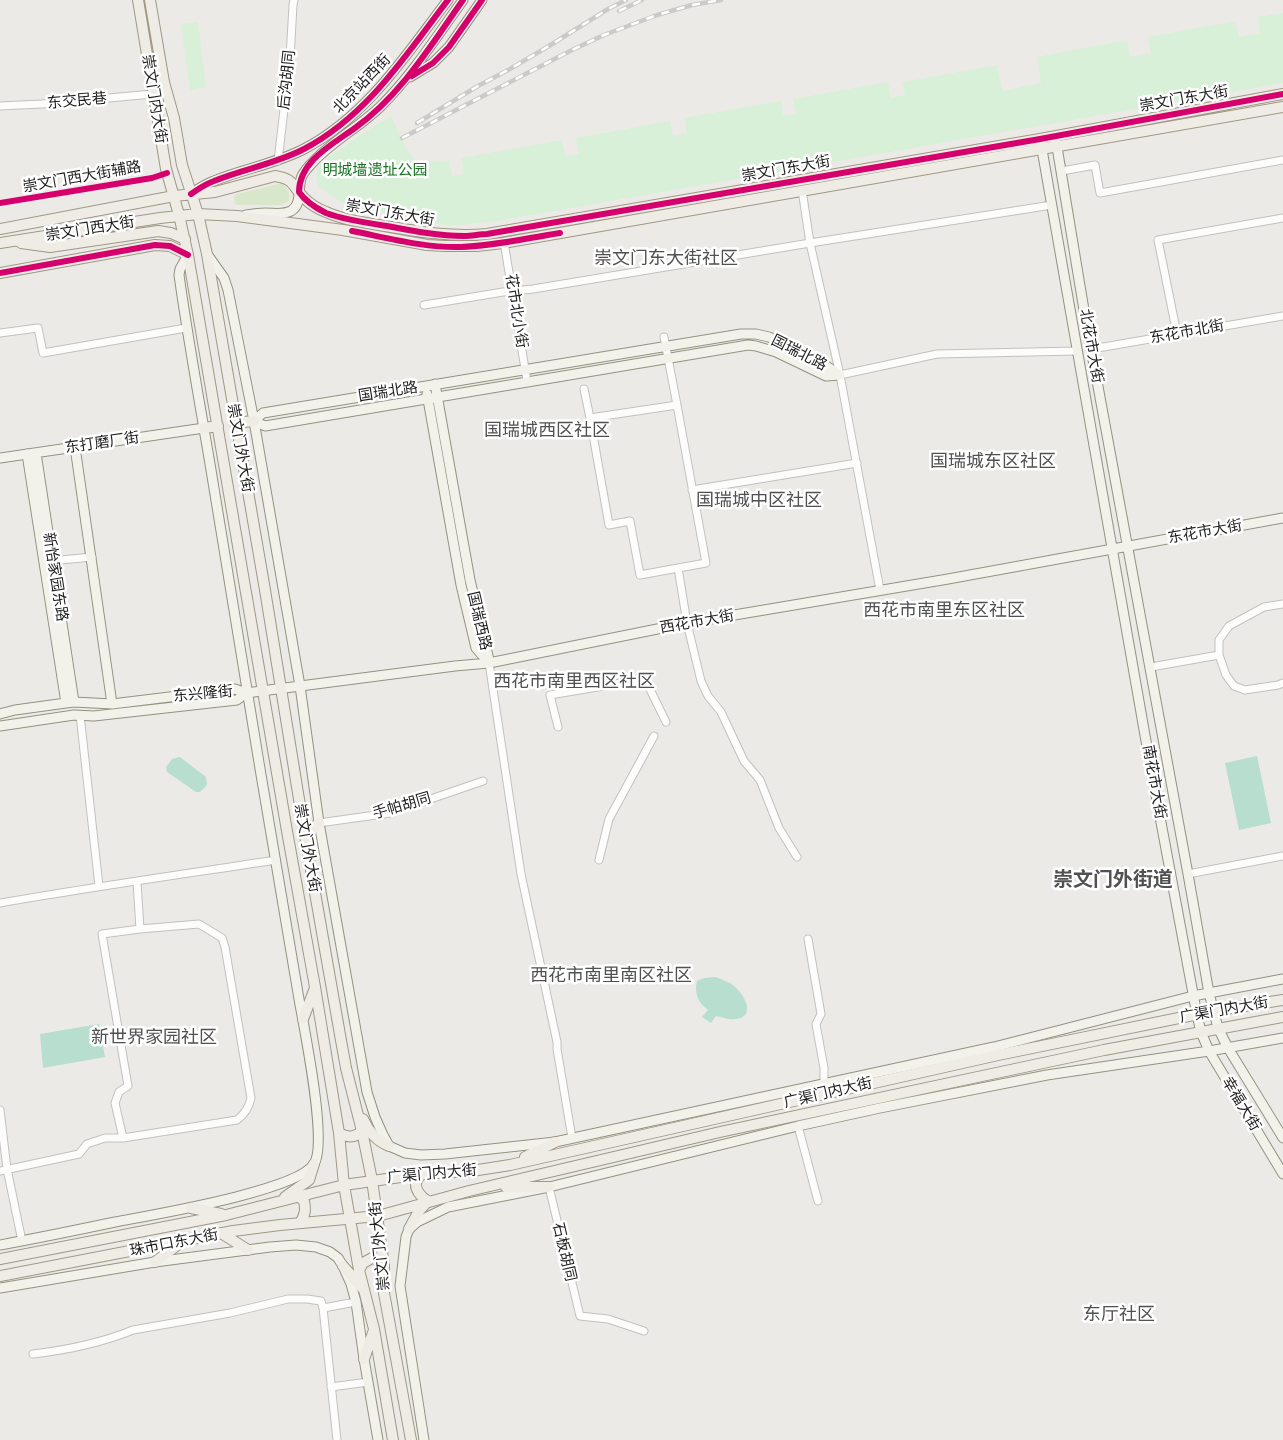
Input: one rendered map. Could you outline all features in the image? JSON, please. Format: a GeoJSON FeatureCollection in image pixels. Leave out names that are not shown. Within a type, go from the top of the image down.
{"type":"FeatureCollection","features":[{"type":"Feature","properties":{"kind":"main road","name":"崇文门内大街"},"geometry":{"type":"LineString","coordinates":[[138,0],[166,168],[174,196]]}},
{"type":"Feature","properties":{"kind":"main road","name":"崇文门内大街"},"geometry":{"type":"LineString","coordinates":[[150,0],[164,82],[174,118],[182,165],[191,194]]}},
{"type":"Feature","properties":{"kind":"main road","name":"崇文门东大街"},"geometry":{"type":"LineString","coordinates":[[1056,141],[1283,94]]}},
{"type":"Feature","properties":{"kind":"main road","name":"崇文门东大街"},"geometry":{"type":"LineString","coordinates":[[1056,141],[1283,107]]}},
{"type":"Feature","properties":{"kind":"main road"},"geometry":{"type":"LineString","coordinates":[[1041,144],[1056,141]]}},
{"type":"Feature","properties":{"kind":"main road","name":"崇文门东大街"},"geometry":{"type":"LineString","coordinates":[[299,192],[315,207],[341,217],[424,233],[466,236],[1041,144]]}},
{"type":"Feature","properties":{"kind":"main road","name":"崇文门东大街"},"geometry":{"type":"LineString","coordinates":[[198,214],[236,216],[445,246],[477,246],[802,190],[1041,144]]}},
{"type":"Feature","properties":{"kind":"main road"},"geometry":{"type":"LineString","coordinates":[[191,194],[219,191],[275,176],[287,179],[296,186],[299,192]]}},
{"type":"Feature","properties":{"kind":"main road","name":"崇文门西大街"},"geometry":{"type":"LineString","coordinates":[[0,229],[191,194]]}},
{"type":"Feature","properties":{"kind":"main road","name":"崇文门外大街"},"geometry":{"type":"LineString","coordinates":[[191,194],[198,214],[207,254],[346,1068],[372,1180],[384,1265],[384,1293],[411,1440]]}},
{"type":"Feature","properties":{"kind":"main road","name":"崇文门外大街"},"geometry":{"type":"LineString","coordinates":[[174,196],[185,239],[286,830],[315,987],[339,1133],[344,1185],[360,1270],[374,1329],[393,1440]]}},
{"type":"Feature","properties":{"kind":"main road","name":"崇文门西大街"},"geometry":{"type":"LineString","coordinates":[[0,243],[179,215],[198,214]]}},
{"type":"Feature","properties":{"kind":"main road"},"geometry":{"type":"LineString","coordinates":[[12,241],[50,247],[158,231],[171,233],[185,239]]}},
{"type":"Feature","properties":{"kind":"main road"},"geometry":{"type":"LineString","coordinates":[[0,273],[155,245],[170,246],[188,256]]}},
{"type":"Feature","properties":{"kind":"main road"},"geometry":{"type":"LineString","coordinates":[[236,423],[254,421]]}},
{"type":"Feature","properties":{"kind":"main road"},"geometry":{"type":"LineString","coordinates":[[204,428],[218,426]]}},
{"type":"Feature","properties":{"kind":"main road"},"geometry":{"type":"LineString","coordinates":[[305,836],[319,823]]}},
{"type":"Feature","properties":{"kind":"main road"},"geometry":{"type":"LineString","coordinates":[[303,1019],[315,987]]}},
{"type":"Feature","properties":{"kind":"main road","name":"广渠门内大街"},"geometry":{"type":"LineString","coordinates":[[344,1185],[422,1174],[461,1173],[510,1165],[998,1055],[1213,1011],[1283,1000]]}},
{"type":"Feature","properties":{"kind":"main road","name":"广渠门内大街"},"geometry":{"type":"LineString","coordinates":[[350,1219],[378,1216],[428,1201],[720,1132],[1104,1050],[1283,1017]]}},
{"type":"Feature","properties":{"kind":"main road"},"geometry":{"type":"LineString","coordinates":[[355,1104],[365,1124],[374,1136],[389,1146]]}},
{"type":"Feature","properties":{"kind":"main road"},"geometry":{"type":"LineString","coordinates":[[339,1133],[353,1137],[362,1131]]}},
{"type":"Feature","properties":{"kind":"main road"},"geometry":{"type":"LineString","coordinates":[[510,1165],[555,1142]]}},
{"type":"Feature","properties":{"kind":"main road"},"geometry":{"type":"LineString","coordinates":[[281,1201],[309,1180],[314,1164]]}},
{"type":"Feature","properties":{"kind":"main road"},"geometry":{"type":"LineString","coordinates":[[409,1229],[419,1211],[428,1201],[421,1197],[416,1185],[422,1174]]}},
{"type":"Feature","properties":{"kind":"main road","name":"珠市口东大街"},"geometry":{"type":"LineString","coordinates":[[0,1259],[226,1215],[344,1185]]}},
{"type":"Feature","properties":{"kind":"main road"},"geometry":{"type":"LineString","coordinates":[[490,1186],[549,1187]]}},
{"type":"Feature","properties":{"kind":"main road"},"geometry":{"type":"LineString","coordinates":[[298,1196],[304,1201],[306,1208],[300,1223]]}},
{"type":"Feature","properties":{"kind":"main road"},"geometry":{"type":"LineString","coordinates":[[191,1208],[226,1215]]}},
{"type":"Feature","properties":{"kind":"main road","name":"珠市口东大街"},"geometry":{"type":"LineString","coordinates":[[0,1276],[222,1233],[350,1219]]}},
{"type":"Feature","properties":{"kind":"main road"},"geometry":{"type":"LineString","coordinates":[[222,1233],[248,1250]]}},
{"type":"Feature","properties":{"kind":"main road"},"geometry":{"type":"LineString","coordinates":[[155,1262],[182,1242]]}},
{"type":"Feature","properties":{"kind":"main road"},"geometry":{"type":"LineString","coordinates":[[360,1270],[363,1263],[372,1258],[377,1259],[384,1265]]}},
{"type":"Feature","properties":{"kind":"main road"},"geometry":{"type":"LineString","coordinates":[[343,1266],[365,1292]]}},
{"type":"Feature","properties":{"kind":"main road"},"geometry":{"type":"LineString","coordinates":[[364,1359],[374,1329]]}},
{"type":"Feature","properties":{"kind":"street","name":"后沟胡同"},"geometry":{"type":"LineString","coordinates":[[278,161],[290,58],[294,0]]}},
{"type":"Feature","properties":{"kind":"street","name":"北京站西街"},"geometry":{"type":"LineString","coordinates":[[191,194],[215,180],[278,161],[304,149],[331,132],[370,99],[394,71],[448,0]]}},
{"type":"Feature","properties":{"kind":"street","name":"北京站西街"},"geometry":{"type":"LineString","coordinates":[[299,192],[300,182],[306,169],[326,149],[380,107],[406,80],[464,0]]}},
{"type":"Feature","properties":{"kind":"street"},"geometry":{"type":"LineString","coordinates":[[406,80],[432,63],[443,52],[482,0]]}},
{"type":"Feature","properties":{"kind":"street","name":"东交民巷"},"geometry":{"type":"LineString","coordinates":[[0,106],[153,94]]}},
{"type":"Feature","properties":{"kind":"street","name":"北花市大街"},"geometry":{"type":"LineString","coordinates":[[1056,141],[1128,546]]}},
{"type":"Feature","properties":{"kind":"street","name":"北花市大街"},"geometry":{"type":"LineString","coordinates":[[1041,144],[1113,548]]}},
{"type":"Feature","properties":{"kind":"street"},"geometry":{"type":"LineString","coordinates":[[1062,170],[1095,165],[1100,193],[1283,160]]}},
{"type":"Feature","properties":{"kind":"street"},"geometry":{"type":"LineString","coordinates":[[802,190],[810,243],[840,375],[880,590]]}},
{"type":"Feature","properties":{"kind":"street","name":"崇文门东大街"},"geometry":{"type":"LineString","coordinates":[[236,216],[290,212],[296,208],[299,192]]}},
{"type":"Feature","properties":{"kind":"street"},"geometry":{"type":"LineString","coordinates":[[424,305],[503,292],[533,290],[810,243],[1052,205]]}},
{"type":"Feature","properties":{"kind":"street"},"geometry":{"type":"LineString","coordinates":[[1177,334],[1158,240],[1283,218]]}},
{"type":"Feature","properties":{"kind":"street","name":"花市北小街"},"geometry":{"type":"LineString","coordinates":[[504,242],[514,291],[527,381]]}},
{"type":"Feature","properties":{"kind":"street","name":"崇文门外大街"},"geometry":{"type":"LineString","coordinates":[[207,254],[226,283],[254,421],[300,686],[319,823],[367,1092],[375,1117],[389,1146]]}},
{"type":"Feature","properties":{"kind":"street"},"geometry":{"type":"LineString","coordinates":[[188,256],[179,274],[186,328],[204,428],[246,693],[311,1067],[319,1137],[318,1151],[314,1164]]}},
{"type":"Feature","properties":{"kind":"street","name":"东花市北街"},"geometry":{"type":"LineString","coordinates":[[1092,350],[1283,316]]}},
{"type":"Feature","properties":{"kind":"street"},"geometry":{"type":"LineString","coordinates":[[0,333],[38,328],[43,353],[186,328]]}},
{"type":"Feature","properties":{"kind":"street","name":"国瑞北路"},"geometry":{"type":"LineString","coordinates":[[756,334],[769,336],[822,363],[840,375],[826,376],[776,352],[748,345],[265,426],[254,421],[263,413],[526,369],[665,342],[725,336],[756,334]]}},
{"type":"Feature","properties":{"kind":"street"},"geometry":{"type":"LineString","coordinates":[[584,389],[609,525],[630,521],[640,575],[706,563],[665,342]]}},
{"type":"Feature","properties":{"kind":"street"},"geometry":{"type":"LineString","coordinates":[[840,375],[937,354],[1077,351]]}},
{"type":"Feature","properties":{"kind":"street","name":"国瑞西路"},"geometry":{"type":"LineString","coordinates":[[435,384],[470,580],[489,663]]}},
{"type":"Feature","properties":{"kind":"street","name":"国瑞西路"},"geometry":{"type":"LineString","coordinates":[[425,386],[461,585],[476,648],[489,663]]}},
{"type":"Feature","properties":{"kind":"street"},"geometry":{"type":"LineString","coordinates":[[590,418],[677,405]]}},
{"type":"Feature","properties":{"kind":"street","name":"东打磨厂街"},"geometry":{"type":"LineString","coordinates":[[0,458],[204,428]]}},
{"type":"Feature","properties":{"kind":"street"},"geometry":{"type":"LineString","coordinates":[[75,447],[112,704]]}},
{"type":"Feature","properties":{"kind":"street","name":"新怡家园东路"},"geometry":{"type":"LineString","coordinates":[[32,453],[70,702]]}},
{"type":"Feature","properties":{"kind":"street"},"geometry":{"type":"LineString","coordinates":[[692,490],[857,463]]}},
{"type":"Feature","properties":{"kind":"street","name":"东花市大街"},"geometry":{"type":"LineString","coordinates":[[1113,548],[1283,518]]}},
{"type":"Feature","properties":{"kind":"street","name":"南花市大街"},"geometry":{"type":"LineString","coordinates":[[1128,546],[1209,993],[1218,1028]]}},
{"type":"Feature","properties":{"kind":"street","name":"南花市大街"},"geometry":{"type":"LineString","coordinates":[[1113,548],[1151,767],[1201,1032]]}},
{"type":"Feature","properties":{"kind":"street","name":"西花市大街"},"geometry":{"type":"LineString","coordinates":[[246,693],[489,663],[687,624],[1113,548]]}},
{"type":"Feature","properties":{"kind":"street"},"geometry":{"type":"LineString","coordinates":[[48,562],[92,557]]}},
{"type":"Feature","properties":{"kind":"street"},"geometry":{"type":"LineString","coordinates":[[678,568],[687,624],[701,681],[708,696],[721,712],[744,761],[760,780],[779,828],[797,856]]}},
{"type":"Feature","properties":{"kind":"street"},"geometry":{"type":"LineString","coordinates":[[1283,604],[1264,607],[1229,626],[1219,640],[1219,655],[1226,676],[1234,686],[1245,690],[1283,683]]}},
{"type":"Feature","properties":{"kind":"street"},"geometry":{"type":"LineString","coordinates":[[1151,667],[1219,655]]}},
{"type":"Feature","properties":{"kind":"street"},"geometry":{"type":"LineString","coordinates":[[489,663],[521,874],[557,1042],[572,1138]]}},
{"type":"Feature","properties":{"kind":"street"},"geometry":{"type":"LineString","coordinates":[[558,727],[550,695],[645,679],[666,722]]}},
{"type":"Feature","properties":{"kind":"street","name":"东兴隆街"},"geometry":{"type":"LineString","coordinates":[[0,714],[70,702],[112,704],[235,689],[246,693]]}},
{"type":"Feature","properties":{"kind":"street","name":"东兴隆街"},"geometry":{"type":"LineString","coordinates":[[0,726],[80,715],[94,716],[237,700],[246,693]]}},
{"type":"Feature","properties":{"kind":"street"},"geometry":{"type":"LineString","coordinates":[[80,715],[99,886]]}},
{"type":"Feature","properties":{"kind":"street"},"geometry":{"type":"LineString","coordinates":[[599,860],[609,819],[654,736]]}},
{"type":"Feature","properties":{"kind":"street","name":"手帕胡同"},"geometry":{"type":"LineString","coordinates":[[319,823],[390,812],[484,781]]}},
{"type":"Feature","properties":{"kind":"street"},"geometry":{"type":"LineString","coordinates":[[1188,874],[1283,856]]}},
{"type":"Feature","properties":{"kind":"street"},"geometry":{"type":"LineString","coordinates":[[0,903],[99,886],[137,882],[276,860]]}},
{"type":"Feature","properties":{"kind":"street"},"geometry":{"type":"LineString","coordinates":[[137,882],[140,929]]}},
{"type":"Feature","properties":{"kind":"street"},"geometry":{"type":"LineString","coordinates":[[4,1170],[78,1154],[87,1144],[105,1138],[123,1138],[237,1120],[244,1115],[250,1105],[251,1098],[225,947],[222,938],[199,924],[102,934],[128,1086],[119,1092],[115,1103],[123,1138]]}},
{"type":"Feature","properties":{"kind":"street"},"geometry":{"type":"LineString","coordinates":[[808,939],[821,1014],[816,1024],[824,1068],[824,1084]]}},
{"type":"Feature","properties":{"kind":"street","name":"广渠门内大街"},"geometry":{"type":"LineString","coordinates":[[389,1146],[405,1153],[421,1155],[555,1142],[994,1047],[1193,996],[1283,979]]}},
{"type":"Feature","properties":{"kind":"street","name":"幸福大街"},"geometry":{"type":"LineString","coordinates":[[1218,1028],[1228,1048],[1283,1138]]}},
{"type":"Feature","properties":{"kind":"street","name":"幸福大街"},"geometry":{"type":"LineString","coordinates":[[1201,1032],[1209,1051],[1283,1174]]}},
{"type":"Feature","properties":{"kind":"street","name":"广渠门内大街"},"geometry":{"type":"LineString","coordinates":[[409,1229],[418,1222],[448,1207],[549,1187],[798,1126],[880,1108],[1047,1075],[1283,1038]]}},
{"type":"Feature","properties":{"kind":"street"},"geometry":{"type":"LineString","coordinates":[[0,1110],[4,1170],[22,1241]]}},
{"type":"Feature","properties":{"kind":"street"},"geometry":{"type":"LineString","coordinates":[[798,1126],[818,1201]]}},
{"type":"Feature","properties":{"kind":"street","name":"珠市口东大街"},"geometry":{"type":"LineString","coordinates":[[0,1245],[191,1208],[276,1186],[299,1177],[314,1164]]}},
{"type":"Feature","properties":{"kind":"street","name":"石板胡同"},"geometry":{"type":"LineString","coordinates":[[549,1187],[580,1316],[608,1319],[644,1331]]}},
{"type":"Feature","properties":{"kind":"street"},"geometry":{"type":"LineString","coordinates":[[409,1229],[406,1237],[400,1286],[424,1440]]}},
{"type":"Feature","properties":{"kind":"street","name":"珠市口东大街"},"geometry":{"type":"LineString","coordinates":[[0,1288],[155,1262],[296,1245],[316,1247],[330,1252],[338,1258],[343,1266]]}},
{"type":"Feature","properties":{"kind":"street"},"geometry":{"type":"LineString","coordinates":[[343,1266],[352,1284],[356,1302],[378,1440]]}},
{"type":"Feature","properties":{"kind":"street"},"geometry":{"type":"LineString","coordinates":[[33,1354],[67,1350],[122,1335],[133,1330],[288,1299],[320,1301],[323,1308],[338,1440]]}},
{"type":"Feature","properties":{"kind":"street"},"geometry":{"type":"LineString","coordinates":[[323,1308],[356,1302]]}},
{"type":"Feature","properties":{"kind":"street"},"geometry":{"type":"LineString","coordinates":[[331,1387],[368,1382]]}},
{"type":"Feature","properties":{"kind":"green space","name":"明城墙遗址公园"},"geometry":{"type":"Polygon","coordinates":[[[1283,13],[1283,83],[497,221],[449,226],[341,202],[320,188],[317,183],[316,175],[321,163],[357,137],[391,116],[405,146],[417,164],[449,160],[452,176],[464,174],[461,158],[562,140],[565,156],[579,154],[576,138],[670,121],[673,136],[687,133],[684,118],[781,101],[783,116],[796,114],[793,99],[888,82],[891,98],[905,95],[903,82],[997,65],[1002,91],[1041,83],[1037,57],[1127,40],[1130,57],[1151,53],[1148,37],[1235,21],[1239,37],[1260,33],[1258,17],[1283,13]]]}},
{"type":"Feature","properties":{"kind":"green space"},"geometry":{"type":"Polygon","coordinates":[[[198,22],[206,87],[190,90],[181,24],[198,22]]]}},
{"type":"Feature","properties":{"kind":"green space"},"geometry":{"type":"Polygon","coordinates":[[[283,184],[289,196],[289,201],[281,205],[235,204],[234,197],[237,194],[283,184]]]}},
{"type":"Feature","properties":{"kind":"green space"},"geometry":{"type":"Polygon","coordinates":[[[1257,756],[1271,823],[1239,830],[1225,763],[1257,756]]]}},
{"type":"Feature","properties":{"kind":"green space"},"geometry":{"type":"Polygon","coordinates":[[[180,757],[206,777],[207,785],[200,792],[196,792],[167,772],[166,767],[172,759],[180,757]]]}},
{"type":"Feature","properties":{"kind":"green space"},"geometry":{"type":"Polygon","coordinates":[[[716,977],[728,982],[739,991],[746,1003],[747,1009],[743,1017],[728,1019],[716,1016],[711,1023],[702,1017],[708,1010],[698,997],[696,990],[697,981],[716,977]]]}},
{"type":"Feature","properties":{"kind":"green space"},"geometry":{"type":"Polygon","coordinates":[[[99,1024],[105,1057],[43,1068],[40,1034],[99,1024]]]}},
{"type":"Feature","properties":{"kind":"railway"},"geometry":{"type":"LineString","coordinates":[[417,123],[626,0]]}},
{"type":"Feature","properties":{"kind":"railway"},"geometry":{"type":"LineString","coordinates":[[619,11],[642,0]]}},
{"type":"Feature","properties":{"kind":"railway"},"geometry":{"type":"LineString","coordinates":[[402,138],[604,35],[657,15],[692,5],[721,0]]}},
{"type":"Feature","properties":{"kind":"cycle path"},"geometry":{"type":"LineString","coordinates":[[191,194],[214,181],[270,163],[304,149],[347,120],[401,63],[448,0]]}},
{"type":"Feature","properties":{"kind":"cycle path"},"geometry":{"type":"LineString","coordinates":[[463,0],[427,52],[387,100],[372,115],[328,147],[311,162],[305,171],[299,192],[311,204],[326,213],[356,221],[454,236],[487,234],[1040,139],[1283,94]]}},
{"type":"Feature","properties":{"kind":"cycle path"},"geometry":{"type":"LineString","coordinates":[[412,76],[433,63],[449,47],[482,0]]}},
{"type":"Feature","properties":{"kind":"cycle path","name":"崇文门西大街辅路"},"geometry":{"type":"LineString","coordinates":[[0,203],[152,178],[167,173]]}},
{"type":"Feature","properties":{"kind":"cycle path"},"geometry":{"type":"LineString","coordinates":[[352,231],[407,242],[447,247],[486,245],[560,233]]}},
{"type":"Feature","properties":{"kind":"cycle path"},"geometry":{"type":"LineString","coordinates":[[0,273],[155,245],[170,246],[188,255]]}},
{"type":"Feature","properties":{"kind":"district","name":"崇文门东大街社区"},"geometry":{"type":"Point","coordinates":[666,259]}},
{"type":"Feature","properties":{"kind":"district","name":"国瑞城西区社区"},"geometry":{"type":"Point","coordinates":[547,431]}},
{"type":"Feature","properties":{"kind":"district","name":"国瑞城东区社区"},"geometry":{"type":"Point","coordinates":[993,462]}},
{"type":"Feature","properties":{"kind":"district","name":"国瑞城中区社区"},"geometry":{"type":"Point","coordinates":[759,501]}},
{"type":"Feature","properties":{"kind":"district","name":"西花市南里东区社区"},"geometry":{"type":"Point","coordinates":[944,611]}},
{"type":"Feature","properties":{"kind":"district","name":"西花市南里西区社区"},"geometry":{"type":"Point","coordinates":[574,682]}},
{"type":"Feature","properties":{"kind":"district","name":"崇文门外街道"},"geometry":{"type":"Point","coordinates":[1113,880]}},
{"type":"Feature","properties":{"kind":"district","name":"西花市南里南区社区"},"geometry":{"type":"Point","coordinates":[611,976]}},
{"type":"Feature","properties":{"kind":"district","name":"新世界家园社区"},"geometry":{"type":"Point","coordinates":[154,1038]}},
{"type":"Feature","properties":{"kind":"district","name":"东厅社区"},"geometry":{"type":"Point","coordinates":[1119,1315]}}]}
